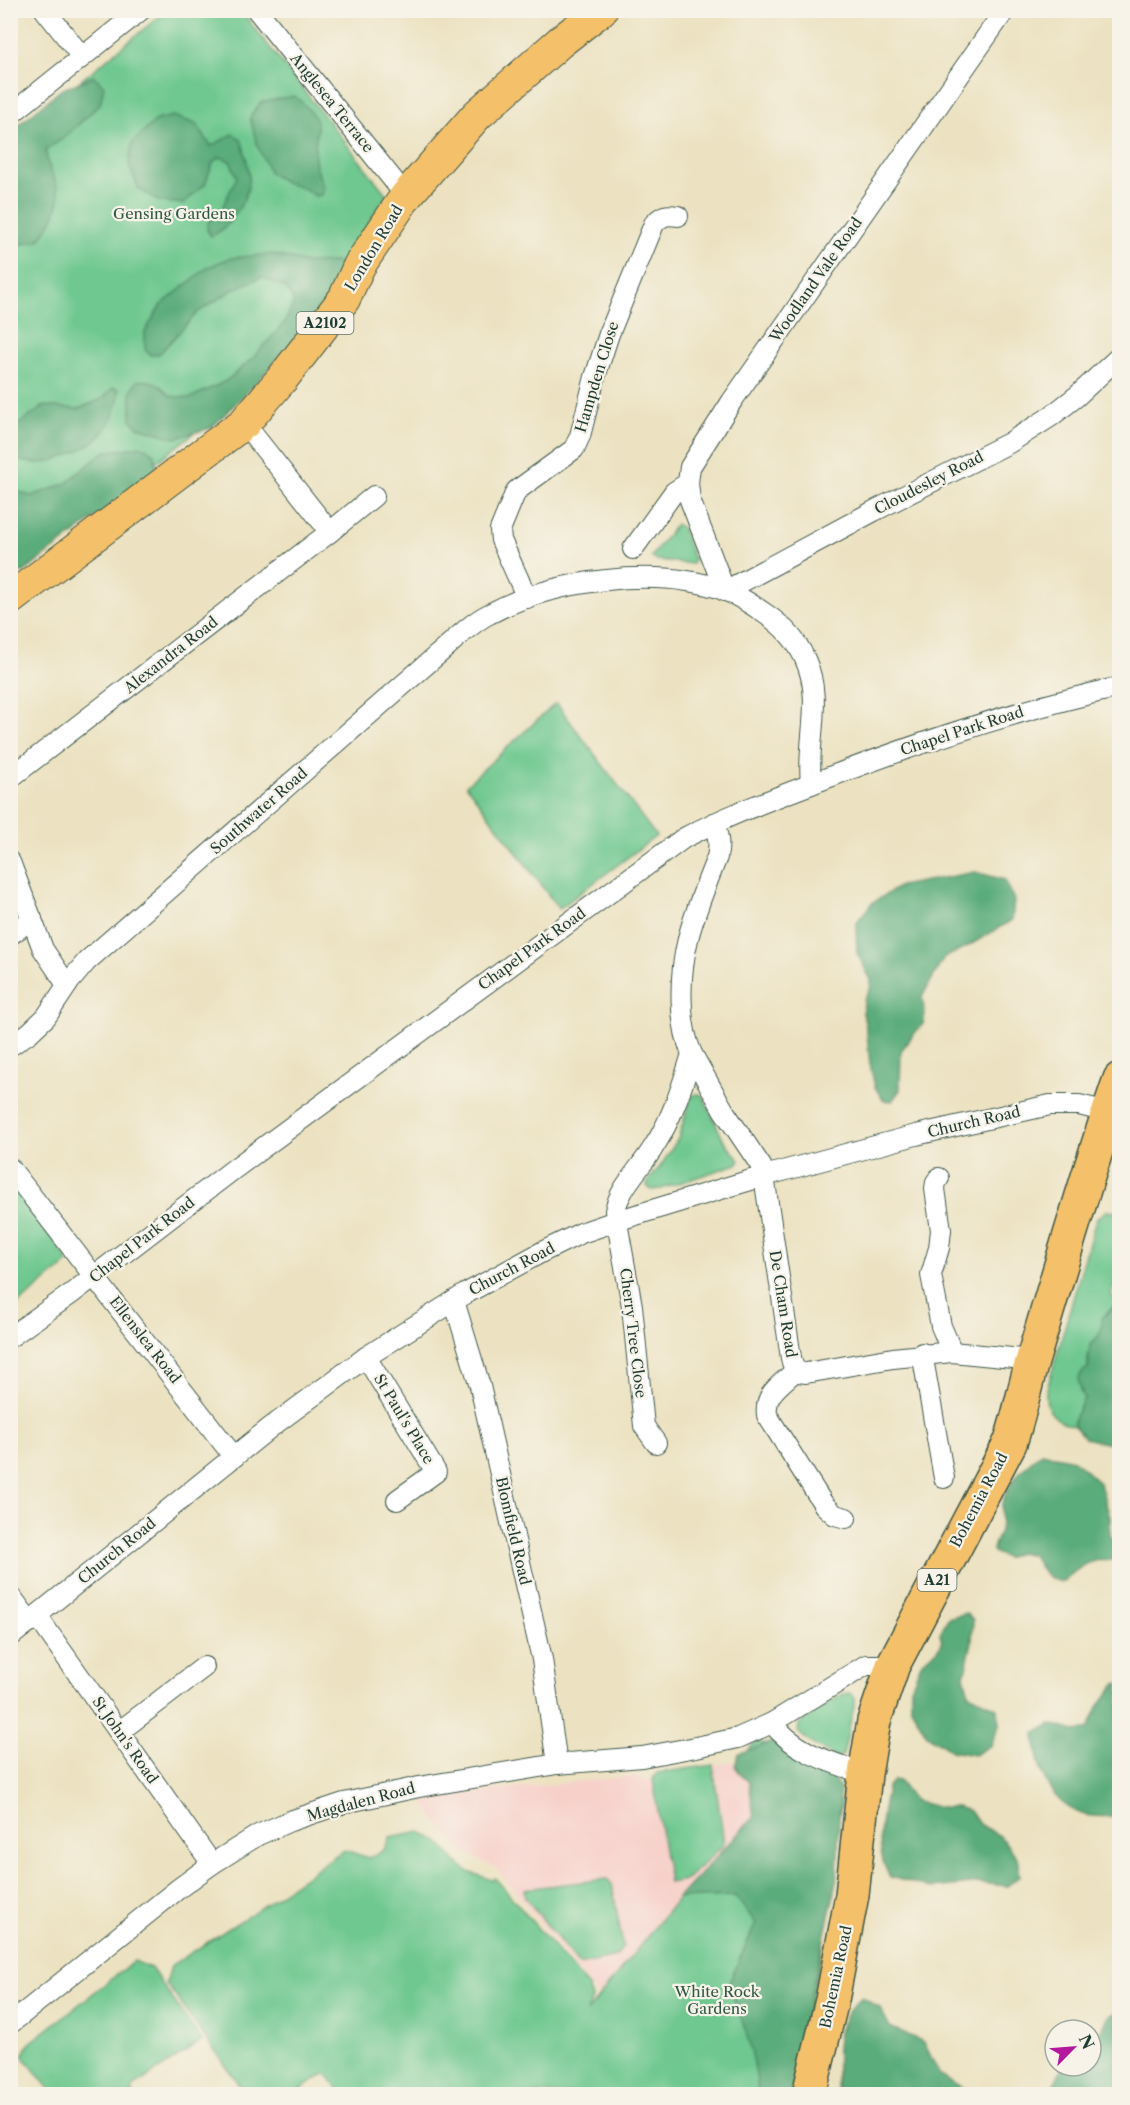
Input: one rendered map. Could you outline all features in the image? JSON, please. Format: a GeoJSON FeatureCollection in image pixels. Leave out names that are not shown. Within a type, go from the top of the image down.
{"type":"FeatureCollection","features":[{"type":"Feature","properties":{"kind":"highway","name":"Bohemia Road"},"geometry":{"type":"LineString","coordinates":[[809,2094],[832,2000],[852,1895],[865,1774],[874,1721],[893,1665],[1010,1443],[1032,1360],[1119,1079]]}},
{"type":"Feature","properties":{"kind":"main road","name":"London Road"},"geometry":{"type":"LineString","coordinates":[[10,599],[244,423],[282,379],[344,299],[359,266],[406,196],[477,115],[552,49],[601,10]]}},
{"type":"Feature","properties":{"kind":"street"},"geometry":{"type":"LineString","coordinates":[[45,10],[82,57]]}},
{"type":"Feature","properties":{"kind":"street"},"geometry":{"type":"LineString","coordinates":[[10,114],[141,10]]}},
{"type":"Feature","properties":{"kind":"street","name":"Anglesea Terrace"},"geometry":{"type":"LineString","coordinates":[[257,10],[406,196]]}},
{"type":"Feature","properties":{"kind":"street","name":"Woodland Vale Road"},"geometry":{"type":"LineString","coordinates":[[633,549],[674,492],[688,483],[690,467],[732,401],[1005,10]]}},
{"type":"Feature","properties":{"kind":"street","name":"Hampden Close"},"geometry":{"type":"LineString","coordinates":[[528,598],[501,540],[500,530],[507,510],[516,491],[574,449],[580,436],[609,334],[654,224],[660,217],[667,214],[678,216]]}},
{"type":"Feature","properties":{"kind":"street","name":"Cloudesley Road"},"geometry":{"type":"LineString","coordinates":[[725,591],[874,511],[1009,443],[1059,410],[1119,356]]}},
{"type":"Feature","properties":{"kind":"street"},"geometry":{"type":"LineString","coordinates":[[244,423],[330,532]]}},
{"type":"Feature","properties":{"kind":"street"},"geometry":{"type":"LineString","coordinates":[[688,483],[690,500],[725,591]]}},
{"type":"Feature","properties":{"kind":"street","name":"Alexandra Road"},"geometry":{"type":"LineString","coordinates":[[10,778],[374,496]]}},
{"type":"Feature","properties":{"kind":"street"},"geometry":{"type":"LineString","coordinates":[[528,598],[596,581],[635,579],[674,580],[703,584],[752,603],[794,640],[805,657],[811,674],[815,694],[815,717],[808,764],[811,784]]}},
{"type":"Feature","properties":{"kind":"street","name":"Southwater Road"},"geometry":{"type":"LineString","coordinates":[[10,1046],[46,1017],[67,985],[87,961],[474,624],[488,614],[528,598]]}},
{"type":"Feature","properties":{"kind":"street","name":"Chapel Park Road"},"geometry":{"type":"LineString","coordinates":[[10,1337],[684,838],[714,823],[854,767],[1024,710],[1119,687]]}},
{"type":"Feature","properties":{"kind":"street","name":"De Cham Road"},"geometry":{"type":"LineString","coordinates":[[714,823],[718,836],[717,857],[688,934],[681,971],[687,1043],[724,1111],[761,1166],[791,1358],[796,1370],[806,1373],[922,1353],[952,1352],[1032,1360]]}},
{"type":"Feature","properties":{"kind":"street"},"geometry":{"type":"LineString","coordinates":[[10,862],[43,949],[67,985]]}},
{"type":"Feature","properties":{"kind":"street"},"geometry":{"type":"LineString","coordinates":[[10,935],[32,919]]}},
{"type":"Feature","properties":{"kind":"street"},"geometry":{"type":"LineString","coordinates":[[616,1221],[617,1200],[654,1147],[669,1120],[692,1054]]}},
{"type":"Feature","properties":{"kind":"street","name":"Church Road"},"geometry":{"type":"LineString","coordinates":[[10,1637],[271,1427],[366,1357],[454,1301],[581,1233],[764,1176],[916,1135],[1050,1105],[1079,1105],[1108,1112]]}},
{"type":"Feature","properties":{"kind":"street","name":"Ellenslea Road"},"geometry":{"type":"LineString","coordinates":[[10,1168],[234,1457]]}},
{"type":"Feature","properties":{"kind":"street"},"geometry":{"type":"LineString","coordinates":[[939,1178],[935,1189],[941,1235],[932,1275],[941,1326],[952,1352]]}},
{"type":"Feature","properties":{"kind":"street","name":"Cherry Tree Close"},"geometry":{"type":"LineString","coordinates":[[616,1221],[632,1306],[644,1426],[656,1443]]}},
{"type":"Feature","properties":{"kind":"street","name":"Blomfield Road"},"geometry":{"type":"LineString","coordinates":[[454,1301],[480,1386],[542,1659],[557,1764]]}},
{"type":"Feature","properties":{"kind":"street"},"geometry":{"type":"LineString","coordinates":[[922,1353],[944,1478]]}},
{"type":"Feature","properties":{"kind":"street","name":"St Paul's Place"},"geometry":{"type":"LineString","coordinates":[[366,1357],[436,1472],[397,1500]]}},
{"type":"Feature","properties":{"kind":"street"},"geometry":{"type":"LineString","coordinates":[[796,1370],[770,1395],[766,1403],[767,1415],[824,1505],[835,1515],[846,1518]]}},
{"type":"Feature","properties":{"kind":"street","name":"St John's Road"},"geometry":{"type":"LineString","coordinates":[[10,1595],[34,1619],[120,1731],[212,1864]]}},
{"type":"Feature","properties":{"kind":"street","name":"Magdalen Road"},"geometry":{"type":"LineString","coordinates":[[12,2020],[212,1864],[258,1835],[290,1821],[344,1803],[420,1786],[557,1764],[642,1757],[696,1748],[738,1737],[772,1723],[866,1665],[893,1665]]}},
{"type":"Feature","properties":{"kind":"street"},"geometry":{"type":"LineString","coordinates":[[120,1731],[204,1667]]}},
{"type":"Feature","properties":{"kind":"street"},"geometry":{"type":"LineString","coordinates":[[772,1723],[783,1737],[801,1749],[865,1774]]}},
{"type":"Feature","properties":{"kind":"shaded area"},"geometry":{"type":"Polygon","coordinates":[[[746,1760],[754,1817],[678,1898],[599,1997],[496,1868],[460,1850],[422,1802],[492,1790],[636,1776],[641,1780],[653,1779],[657,1773],[746,1760]]]}},
{"type":"Feature","properties":{"kind":"green space","name":"Gensing Gardens"},"geometry":{"type":"Polygon","coordinates":[[[166,11],[241,11],[387,195],[327,285],[210,421],[14,571],[11,568],[11,137],[166,11]]]}},
{"type":"Feature","properties":{"kind":"green space"},"geometry":{"type":"Polygon","coordinates":[[[94,76],[104,86],[100,104],[64,138],[46,150],[47,162],[55,180],[59,198],[54,217],[39,240],[18,245],[11,244],[11,131],[61,90],[94,76]]]}},
{"type":"Feature","properties":{"kind":"green space"},"geometry":{"type":"Polygon","coordinates":[[[295,96],[316,119],[315,162],[324,189],[322,195],[315,196],[270,173],[257,145],[250,117],[261,102],[295,96]]]}},
{"type":"Feature","properties":{"kind":"green space"},"geometry":{"type":"Polygon","coordinates":[[[173,116],[196,124],[211,146],[233,134],[241,139],[249,171],[248,189],[245,198],[228,224],[211,236],[207,230],[208,222],[220,212],[237,177],[230,161],[220,157],[213,162],[205,184],[183,204],[158,201],[139,189],[129,165],[132,143],[156,120],[173,116]]]}},
{"type":"Feature","properties":{"kind":"green space"},"geometry":{"type":"Polygon","coordinates":[[[272,254],[307,263],[336,262],[343,269],[342,279],[314,318],[257,382],[211,428],[175,438],[138,427],[131,419],[131,391],[137,381],[159,385],[171,396],[190,398],[226,381],[253,358],[285,322],[294,302],[286,288],[262,277],[234,289],[198,312],[159,354],[151,355],[145,350],[145,332],[161,305],[208,267],[230,258],[272,254]]]}},
{"type":"Feature","properties":{"kind":"green space"},"geometry":{"type":"Polygon","coordinates":[[[113,388],[119,389],[113,417],[106,430],[91,444],[52,461],[32,463],[11,459],[11,430],[44,406],[78,409],[102,399],[113,388]]]}},
{"type":"Feature","properties":{"kind":"green space"},"geometry":{"type":"Polygon","coordinates":[[[142,446],[154,454],[157,470],[24,572],[17,572],[11,563],[11,489],[31,496],[65,484],[104,452],[142,446]]]}},
{"type":"Feature","properties":{"kind":"green space"},"geometry":{"type":"Polygon","coordinates":[[[676,524],[682,528],[694,560],[692,564],[656,560],[651,557],[676,524]]]}},
{"type":"Feature","properties":{"kind":"green space"},"geometry":{"type":"Polygon","coordinates":[[[555,704],[656,836],[559,909],[466,785],[555,704]]]}},
{"type":"Feature","properties":{"kind":"green space"},"geometry":{"type":"Polygon","coordinates":[[[975,872],[1005,880],[1014,900],[1012,920],[944,958],[922,997],[925,1014],[923,1024],[901,1051],[900,1090],[892,1101],[883,1100],[875,1087],[870,1065],[863,1013],[864,1000],[870,989],[871,980],[857,953],[856,923],[872,903],[900,886],[975,872]]]}},
{"type":"Feature","properties":{"kind":"green space"},"geometry":{"type":"Polygon","coordinates":[[[696,1094],[704,1098],[723,1139],[740,1161],[737,1164],[661,1189],[651,1190],[647,1186],[648,1181],[678,1139],[691,1097],[696,1094]]]}},
{"type":"Feature","properties":{"kind":"green space"},"geometry":{"type":"Polygon","coordinates":[[[11,1183],[68,1263],[11,1310],[11,1183]]]}},
{"type":"Feature","properties":{"kind":"green space"},"geometry":{"type":"Polygon","coordinates":[[[1106,1211],[1119,1212],[1119,1269],[1111,1296],[1119,1299],[1119,1302],[1106,1313],[1100,1336],[1088,1356],[1088,1369],[1080,1391],[1084,1399],[1074,1419],[1074,1426],[1052,1415],[1047,1405],[1046,1392],[1096,1219],[1106,1211]]]}},
{"type":"Feature","properties":{"kind":"green space"},"geometry":{"type":"Polygon","coordinates":[[[1118,1304],[1120,1446],[1085,1438],[1074,1426],[1074,1419],[1084,1399],[1078,1379],[1088,1368],[1090,1344],[1100,1333],[1102,1318],[1118,1304]]]}},
{"type":"Feature","properties":{"kind":"green space"},"geometry":{"type":"Polygon","coordinates":[[[1041,1453],[1074,1460],[1100,1484],[1110,1517],[1110,1537],[1119,1546],[1119,1561],[1102,1560],[1088,1563],[1062,1582],[1044,1573],[1033,1555],[1020,1552],[1006,1558],[993,1552],[1000,1530],[1005,1494],[1018,1474],[1041,1453]]]}},
{"type":"Feature","properties":{"kind":"green space"},"geometry":{"type":"Polygon","coordinates":[[[966,1613],[973,1620],[972,1642],[964,1676],[969,1694],[997,1708],[1000,1722],[991,1745],[974,1755],[951,1751],[927,1735],[911,1708],[911,1688],[922,1661],[936,1651],[942,1642],[940,1633],[948,1618],[966,1613]]]}},
{"type":"Feature","properties":{"kind":"green space"},"geometry":{"type":"Polygon","coordinates":[[[1119,1683],[1119,1816],[1082,1814],[1060,1800],[1046,1781],[1038,1758],[1035,1733],[1051,1724],[1078,1732],[1089,1728],[1098,1707],[1119,1683]]]}},
{"type":"Feature","properties":{"kind":"green space"},"geometry":{"type":"Polygon","coordinates":[[[850,1693],[855,1697],[855,1702],[843,1755],[836,1758],[809,1742],[798,1732],[799,1724],[843,1694],[850,1693]]]}},
{"type":"Feature","properties":{"kind":"green space","name":"White Rock Gardens"},"geometry":{"type":"Polygon","coordinates":[[[756,1742],[776,1745],[829,1780],[842,1803],[837,1827],[834,1879],[819,1967],[792,2094],[342,2094],[326,2073],[293,2094],[246,2094],[166,1983],[171,1966],[345,1850],[369,1858],[384,1850],[390,1838],[421,1832],[439,1842],[453,1859],[469,1872],[492,1880],[495,1878],[588,1987],[592,1998],[587,2012],[678,1898],[774,1795],[740,1757],[756,1742]]]}},
{"type":"Feature","properties":{"kind":"green space"},"geometry":{"type":"Polygon","coordinates":[[[773,1742],[828,1771],[840,1788],[837,1881],[804,2025],[791,2094],[758,2094],[755,2066],[748,2038],[728,1985],[756,1923],[735,1896],[678,1898],[754,1817],[749,1782],[735,1766],[739,1753],[773,1742]]]}},
{"type":"Feature","properties":{"kind":"green space"},"geometry":{"type":"Polygon","coordinates":[[[713,1765],[724,1844],[686,1880],[669,1883],[653,1779],[657,1773],[713,1765]]]}},
{"type":"Feature","properties":{"kind":"green space"},"geometry":{"type":"Polygon","coordinates":[[[894,1780],[899,1781],[915,1801],[970,1811],[979,1824],[1000,1836],[1017,1857],[1020,1876],[1007,1886],[980,1883],[932,1888],[890,1877],[882,1855],[880,1833],[887,1787],[894,1780]]]}},
{"type":"Feature","properties":{"kind":"green space"},"geometry":{"type":"Polygon","coordinates":[[[607,1879],[612,1884],[623,1946],[616,1957],[579,1965],[525,1897],[524,1889],[607,1879]]]}},
{"type":"Feature","properties":{"kind":"green space"},"geometry":{"type":"Polygon","coordinates":[[[134,1961],[151,1968],[202,2041],[134,2086],[132,2092],[134,2094],[53,2094],[23,2056],[29,2044],[134,1961]]]}},
{"type":"Feature","properties":{"kind":"green space"},"geometry":{"type":"Polygon","coordinates":[[[862,1997],[880,2008],[890,2027],[924,2042],[939,2074],[973,2094],[837,2094],[837,2054],[840,2030],[851,2007],[862,1997]]]}},
{"type":"Feature","properties":{"kind":"green space"},"geometry":{"type":"Polygon","coordinates":[[[1119,2009],[1119,2094],[1051,2094],[1057,2078],[1103,2078],[1103,2027],[1108,2018],[1119,2009]]]}}]}
